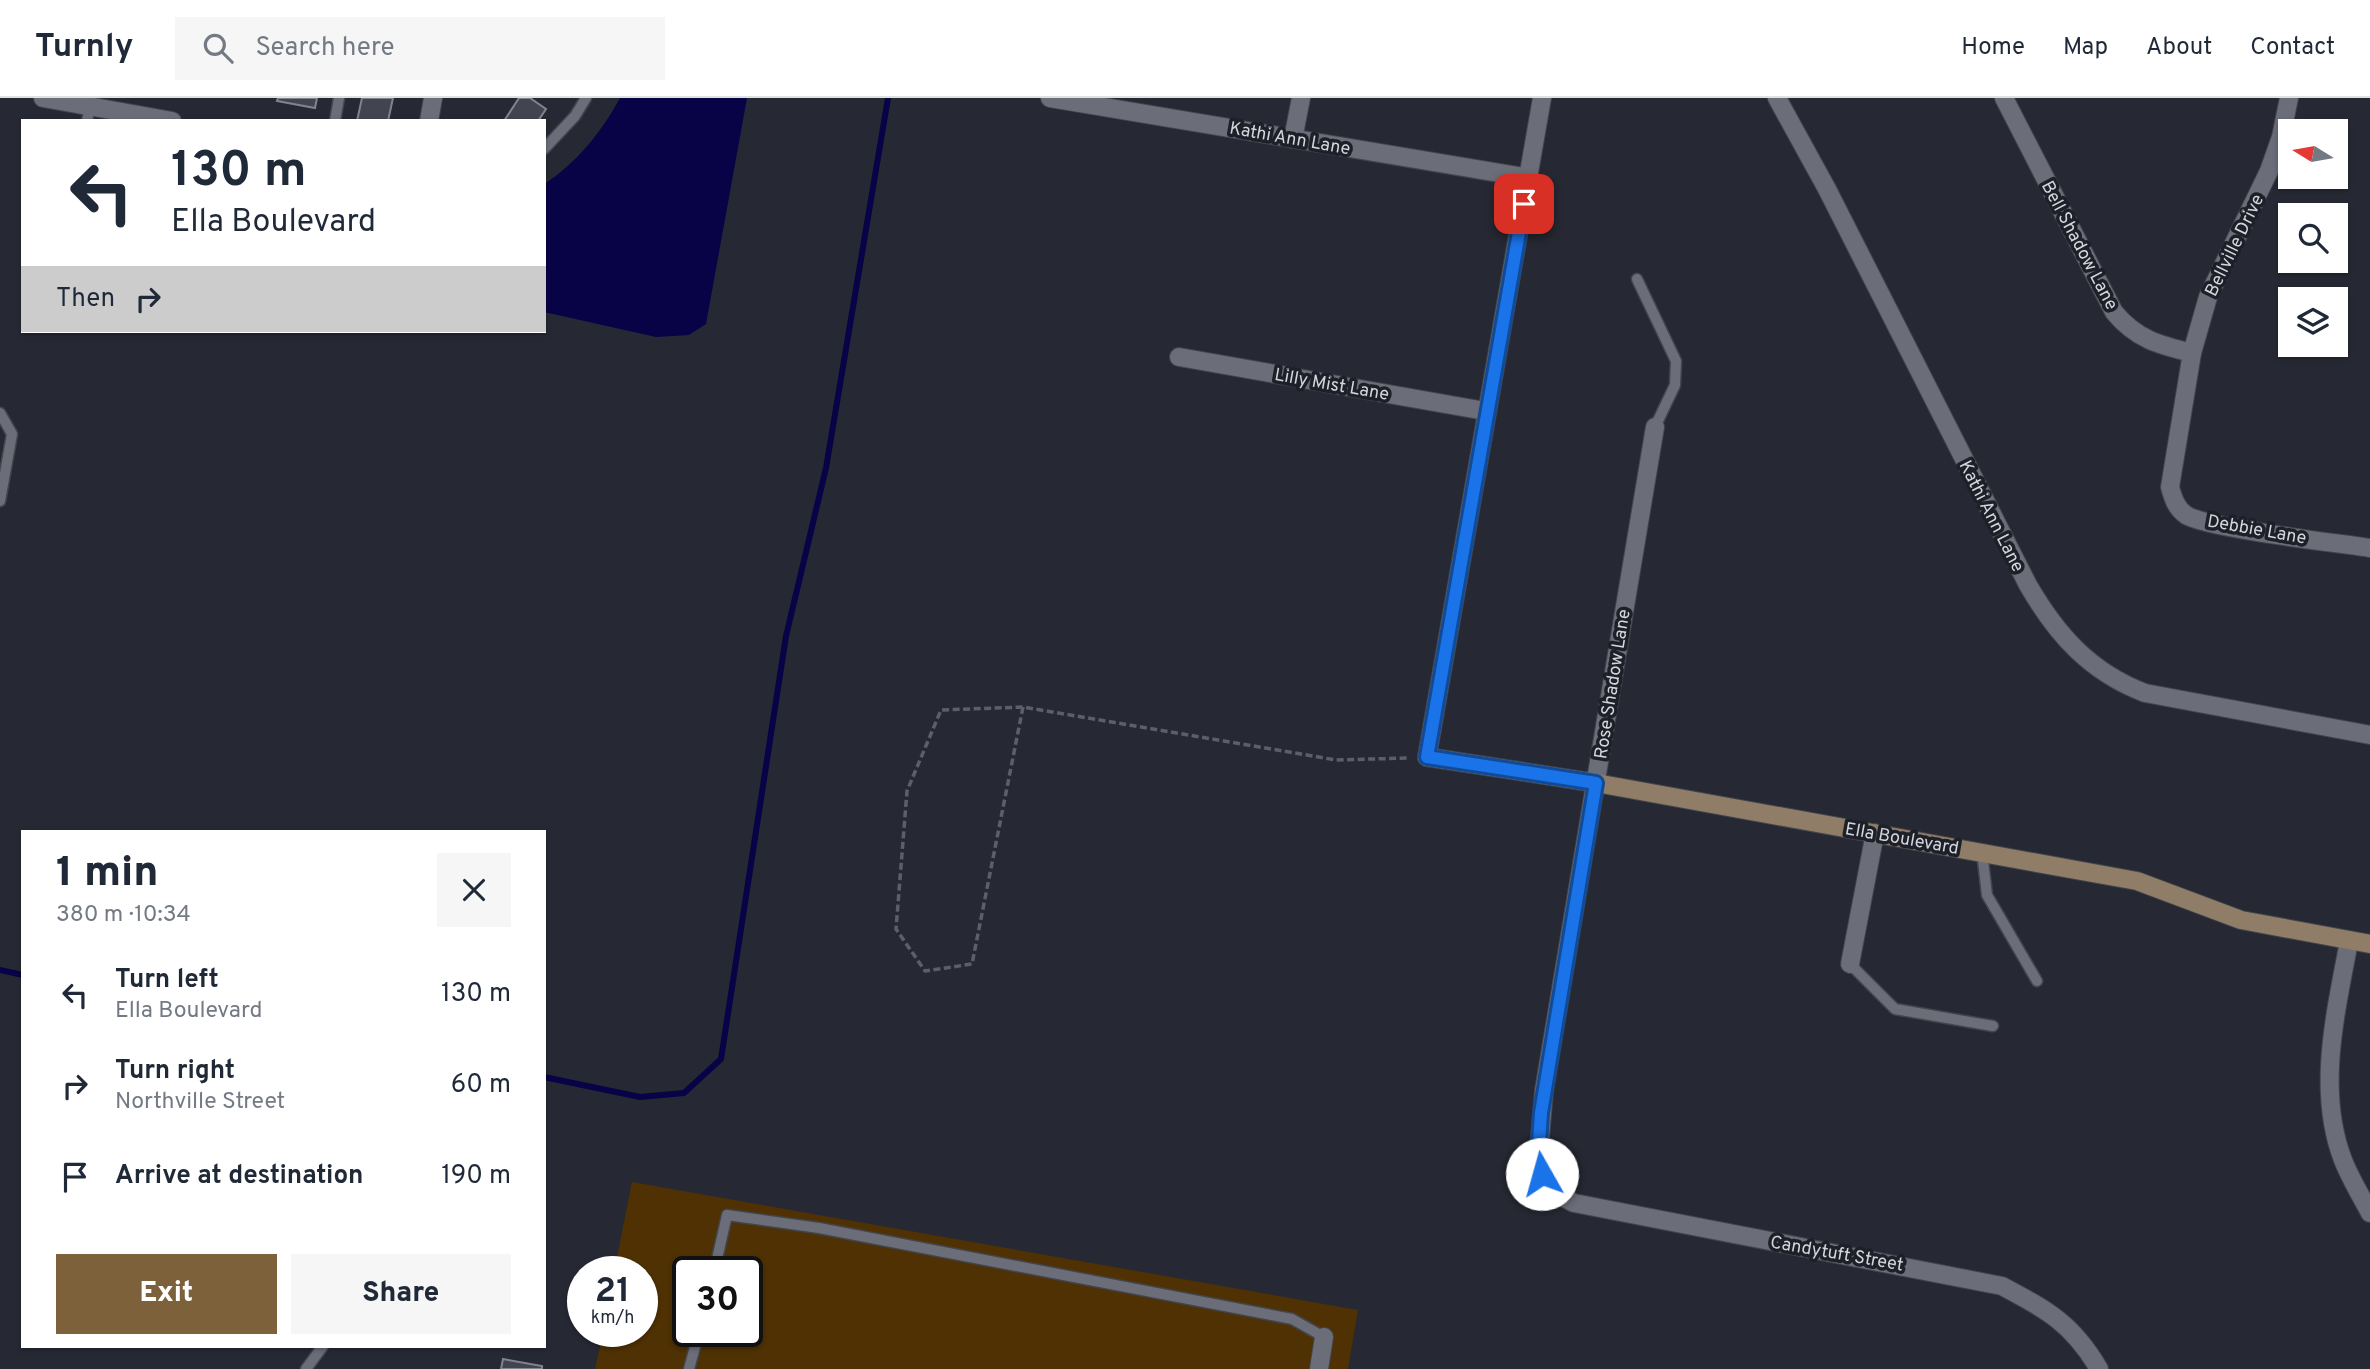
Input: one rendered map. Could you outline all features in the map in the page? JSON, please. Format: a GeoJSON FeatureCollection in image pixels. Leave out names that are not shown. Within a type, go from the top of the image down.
{"type":"FeatureCollection","features":[{"type":"Feature","properties":{"kind":"street"},"geometry":{"type":"LineString","coordinates":[[43,98],[89,113],[151,119]]}},
{"type":"Feature","properties":{"kind":"street"},"geometry":{"type":"LineString","coordinates":[[429,119],[433,98]]}},
{"type":"Feature","properties":{"kind":"street"},"geometry":{"type":"LineString","coordinates":[[1293,139],[1301,98]]}},
{"type":"Feature","properties":{"kind":"street"},"geometry":{"type":"LineString","coordinates":[[1427,757],[1485,411],[1542,98]]}},
{"type":"Feature","properties":{"kind":"street","name":"Kathi Ann Lane"},"geometry":{"type":"LineString","coordinates":[[1777,98],[1827,188],[2028,585],[2059,632],[2077,653],[2121,684],[2145,693],[2370,735]]}},
{"type":"Feature","properties":{"kind":"street","name":"Bell Shadow Lane"},"geometry":{"type":"LineString","coordinates":[[2004,98],[2115,312],[2128,329],[2149,343],[2192,353]]}},
{"type":"Feature","properties":{"kind":"street","name":"Bellville Drive"},"geometry":{"type":"LineString","coordinates":[[2192,353],[2212,287],[2269,171],[2281,137],[2289,98]]}},
{"type":"Feature","properties":{"kind":"street","name":"Kathi Ann Lane"},"geometry":{"type":"LineString","coordinates":[[1059,99],[1529,178]]}},
{"type":"Feature","properties":{"kind":"street","name":"Debbie Lane"},"geometry":{"type":"LineString","coordinates":[[2192,353],[2171,468],[2170,487],[2174,502],[2187,516],[2216,523],[2370,548]]}},
{"type":"Feature","properties":{"kind":"street","name":"Lilly Mist Lane"},"geometry":{"type":"LineString","coordinates":[[1179,357],[1485,411]]}},
{"type":"Feature","properties":{"kind":"street","name":"Rose Shadow Lane"},"geometry":{"type":"LineString","coordinates":[[1547,1189],[1538,1160],[1538,1135],[1655,427]]}},
{"type":"Feature","properties":{"kind":"street","name":"Ella Boulevard"},"geometry":{"type":"LineString","coordinates":[[1427,757],[1596,783],[2137,881],[2241,920],[2370,944]]}},
{"type":"Feature","properties":{"kind":"street"},"geometry":{"type":"LineString","coordinates":[[1850,964],[1875,833]]}},
{"type":"Feature","properties":{"kind":"street"},"geometry":{"type":"LineString","coordinates":[[2349,941],[2335,1016],[2330,1099],[2343,1159],[2370,1213]]}},
{"type":"Feature","properties":{"kind":"street","name":"Candytuft Street"},"geometry":{"type":"LineString","coordinates":[[1547,1189],[1574,1203],[2001,1286],[2048,1310],[2082,1340],[2099,1369]]}},
{"type":"Feature","properties":{"kind":"street"},"geometry":{"type":"LineString","coordinates":[[1319,1369],[1324,1337]]}},
{"type":"Feature","properties":{"kind":"lane"},"geometry":{"type":"LineString","coordinates":[[335,119],[339,98]]}},
{"type":"Feature","properties":{"kind":"lane"},"geometry":{"type":"LineString","coordinates":[[546,147],[576,116],[586,98]]}},
{"type":"Feature","properties":{"kind":"lane"},"geometry":{"type":"LineString","coordinates":[[1637,279],[1676,360],[1675,385],[1655,427]]}},
{"type":"Feature","properties":{"kind":"lane"},"geometry":{"type":"LineString","coordinates":[[0,413],[12,434],[0,501]]}},
{"type":"Feature","properties":{"kind":"lane"},"geometry":{"type":"LineString","coordinates":[[1982,852],[1987,895],[2037,981]]}},
{"type":"Feature","properties":{"kind":"lane"},"geometry":{"type":"LineString","coordinates":[[1850,964],[1895,1009],[1993,1026]]}},
{"type":"Feature","properties":{"kind":"lane"},"geometry":{"type":"LineString","coordinates":[[718,1256],[727,1216],[819,1228],[1292,1319],[1324,1337]]}},
{"type":"Feature","properties":{"kind":"lane"},"geometry":{"type":"LineString","coordinates":[[689,1369],[695,1347]]}},
{"type":"Feature","properties":{"kind":"lane"},"geometry":{"type":"LineString","coordinates":[[306,1369],[322,1348]]}},
{"type":"Feature","properties":{"kind":"path"},"geometry":{"type":"LineString","coordinates":[[1023,707],[972,964],[925,971],[896,929],[907,792],[941,710],[1023,707],[1336,760],[1427,757]]}},
{"type":"Feature","properties":{"kind":"shaded area"},"geometry":{"type":"Polygon","coordinates":[[[620,98],[747,98],[706,324],[689,335],[656,337],[546,312],[546,183],[567,167],[605,122],[620,98]]]}},
{"type":"Feature","properties":{"kind":"shaded area"},"geometry":{"type":"Polygon","coordinates":[[[632,1182],[1358,1310],[1348,1369],[595,1369],[600,1347],[658,1347],[658,1256],[617,1256],[632,1182]]]}},
{"type":"Feature","properties":{"kind":"building"},"geometry":{"type":"Polygon","coordinates":[[[278,98],[317,98],[315,108],[277,101],[278,98]]]}},
{"type":"Feature","properties":{"kind":"building"},"geometry":{"type":"Polygon","coordinates":[[[362,98],[393,98],[388,119],[357,119],[362,98]]]}},
{"type":"Feature","properties":{"kind":"building"},"geometry":{"type":"Polygon","coordinates":[[[519,98],[530,98],[546,109],[539,119],[505,119],[519,98]]]}},
{"type":"Feature","properties":{"kind":"building"},"geometry":{"type":"Polygon","coordinates":[[[503,1359],[542,1366],[542,1369],[501,1369],[503,1359]]]}},
{"type":"Feature","properties":{"kind":"waterway"},"geometry":{"type":"LineString","coordinates":[[546,1077],[640,1097],[684,1093],[721,1059],[786,636],[826,468],[888,98]]}},
{"type":"Feature","properties":{"kind":"waterway"},"geometry":{"type":"LineString","coordinates":[[0,970],[21,975]]}},
{"type":"Feature","properties":{"kind":"route"},"geometry":{"type":"LineString","coordinates":[[1524,204],[1485,411],[1427,757],[1596,783],[1541,1113],[1538,1160],[1542,1174]]}}]}
